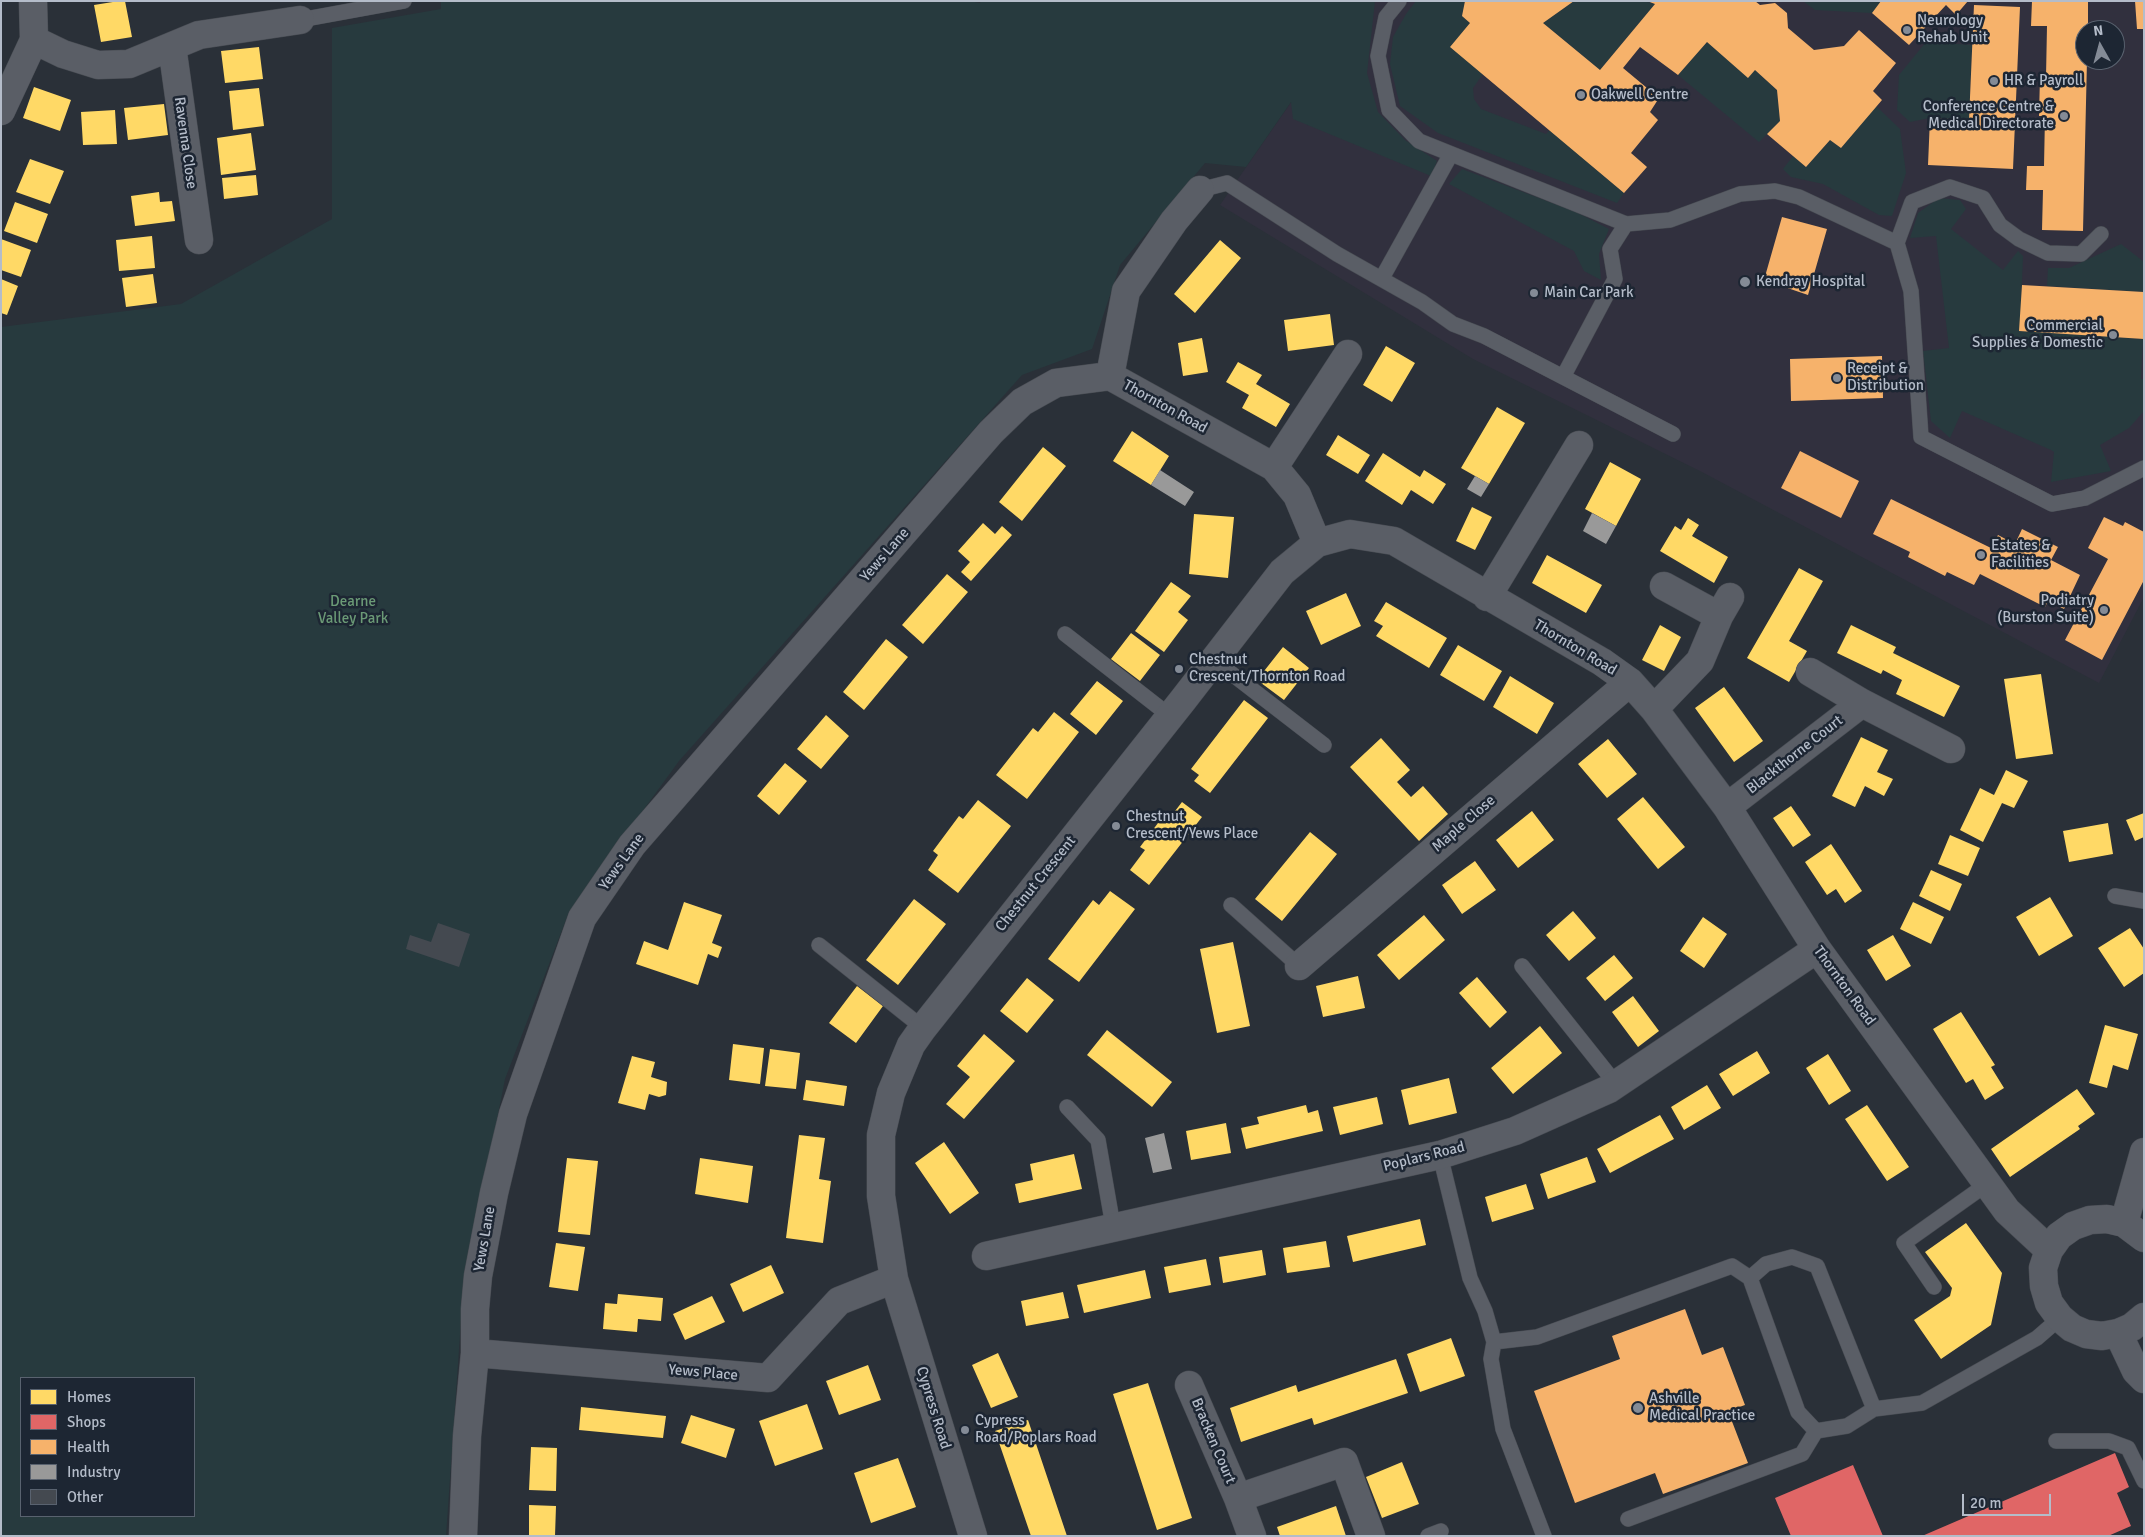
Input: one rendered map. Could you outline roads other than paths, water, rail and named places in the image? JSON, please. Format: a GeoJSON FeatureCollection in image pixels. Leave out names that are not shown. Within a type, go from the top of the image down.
{"type":"FeatureCollection","features":[{"type":"Feature","properties":{"kind":"street"},"geometry":{"type":"LineString","coordinates":[[1,111],[34,40],[33,1]]}},
{"type":"Feature","properties":{"kind":"street"},"geometry":{"type":"LineString","coordinates":[[34,40],[63,54],[98,65],[129,64],[199,35],[300,20]]}},
{"type":"Feature","properties":{"kind":"street","name":"Ravenna Close"},"geometry":{"type":"LineString","coordinates":[[172,46],[199,240]]}},
{"type":"Feature","properties":{"kind":"street","name":"Thornton Road"},"geometry":{"type":"LineString","coordinates":[[1200,190],[1174,221],[1126,291],[1110,376],[1274,467],[1297,495],[1317,543],[1350,534],[1394,541],[1487,597],[1602,662],[1630,682],[1654,709],[1728,807],[1817,949],[2006,1211],[2049,1250]]}},
{"type":"Feature","properties":{"kind":"street"},"geometry":{"type":"LineString","coordinates":[[1274,467],[1348,354]]}},
{"type":"Feature","properties":{"kind":"street","name":"Yews Lane"},"geometry":{"type":"LineString","coordinates":[[463,1536],[467,1436],[475,1353],[475,1309],[478,1276],[496,1184],[513,1114],[582,918],[632,845],[991,432],[1022,402],[1056,383],[1110,376]]}},
{"type":"Feature","properties":{"kind":"street"},"geometry":{"type":"LineString","coordinates":[[1487,597],[1579,445]]}},
{"type":"Feature","properties":{"kind":"street","name":"Chestnut Crescent"},"geometry":{"type":"LineString","coordinates":[[894,1279],[881,1196],[881,1135],[891,1093],[911,1045],[922,1028],[1282,572],[1317,543]]}},
{"type":"Feature","properties":{"kind":"street"},"geometry":{"type":"LineString","coordinates":[[1654,709],[1700,661],[1724,607],[1664,586]]}},
{"type":"Feature","properties":{"kind":"street","name":"Blackthorne Court"},"geometry":{"type":"LineString","coordinates":[[1810,672],[1862,703],[1951,749]]}},
{"type":"Feature","properties":{"kind":"street","name":"Maple Close"},"geometry":{"type":"LineString","coordinates":[[1299,966],[1630,682]]}},
{"type":"Feature","properties":{"kind":"street","name":"Blackthorne Court"},"geometry":{"type":"LineString","coordinates":[[1728,807],[1862,703]]}},
{"type":"Feature","properties":{"kind":"street","name":"Poplars Road"},"geometry":{"type":"LineString","coordinates":[[986,1256],[1113,1226],[1440,1155],[1515,1131],[1616,1084],[1817,949]]}},
{"type":"Feature","properties":{"kind":"street"},"geometry":{"type":"LineString","coordinates":[[2144,1152],[2134,1231],[2107,1219],[2090,1220],[2073,1226],[2060,1236],[2049,1250],[2044,1268],[2044,1286],[2049,1303],[2060,1318],[2072,1328],[2086,1334],[2102,1336],[2118,1333],[2132,1327],[2144,1317]]}},
{"type":"Feature","properties":{"kind":"street","name":"Yews Place"},"geometry":{"type":"LineString","coordinates":[[475,1353],[768,1378],[839,1301],[894,1279]]}},
{"type":"Feature","properties":{"kind":"street","name":"Cypress Road"},"geometry":{"type":"LineString","coordinates":[[894,1279],[973,1536]]}},
{"type":"Feature","properties":{"kind":"street"},"geometry":{"type":"LineString","coordinates":[[2118,1333],[2136,1371],[2144,1379]]}},
{"type":"Feature","properties":{"kind":"street","name":"Bracken Court"},"geometry":{"type":"LineString","coordinates":[[1189,1384],[1238,1498],[1252,1536]]}},
{"type":"Feature","properties":{"kind":"street","name":"Bracken Court"},"geometry":{"type":"LineString","coordinates":[[1238,1498],[1344,1462],[1371,1536]]}},
{"type":"Feature","properties":{"kind":"lane"},"geometry":{"type":"LineString","coordinates":[[300,20],[404,1]]}},
{"type":"Feature","properties":{"kind":"lane"},"geometry":{"type":"LineString","coordinates":[[1399,1],[1386,16],[1378,56],[1389,110],[1419,141],[1626,224],[1670,220],[1740,194],[1775,191],[1799,197],[1896,242]]}},
{"type":"Feature","properties":{"kind":"lane"},"geometry":{"type":"LineString","coordinates":[[1382,278],[1451,154]]}},
{"type":"Feature","properties":{"kind":"lane"},"geometry":{"type":"LineString","coordinates":[[1200,190],[1227,183],[1337,254],[1382,278],[1453,324],[1484,336],[1673,434]]}},
{"type":"Feature","properties":{"kind":"lane"},"geometry":{"type":"LineString","coordinates":[[2101,234],[2081,254],[2048,253],[2019,239],[2000,225],[1984,198],[1950,187],[1912,202],[1896,242],[1911,291],[1921,437],[2052,504],[2085,498],[2144,468]]}},
{"type":"Feature","properties":{"kind":"lane"},"geometry":{"type":"LineString","coordinates":[[1563,377],[1615,279],[1610,249],[1626,224]]}},
{"type":"Feature","properties":{"kind":"lane"},"geometry":{"type":"LineString","coordinates":[[1065,634],[1170,716]]}},
{"type":"Feature","properties":{"kind":"lane"},"geometry":{"type":"LineString","coordinates":[[1214,660],[1324,745]]}},
{"type":"Feature","properties":{"kind":"lane"},"geometry":{"type":"LineString","coordinates":[[2115,896],[2144,901]]}},
{"type":"Feature","properties":{"kind":"lane"},"geometry":{"type":"LineString","coordinates":[[1231,905],[1299,966]]}},
{"type":"Feature","properties":{"kind":"lane"},"geometry":{"type":"LineString","coordinates":[[819,945],[922,1028]]}},
{"type":"Feature","properties":{"kind":"lane"},"geometry":{"type":"LineString","coordinates":[[1522,966],[1616,1084]]}},
{"type":"Feature","properties":{"kind":"lane"},"geometry":{"type":"LineString","coordinates":[[1067,1107],[1098,1140],[1113,1226]]}},
{"type":"Feature","properties":{"kind":"lane"},"geometry":{"type":"LineString","coordinates":[[1440,1155],[1470,1278],[1485,1311],[1494,1342],[1491,1359],[1503,1429],[1544,1536]]}},
{"type":"Feature","properties":{"kind":"lane"},"geometry":{"type":"LineString","coordinates":[[1934,1287],[1904,1243],[1987,1184]]}},
{"type":"Feature","properties":{"kind":"lane"},"geometry":{"type":"LineString","coordinates":[[1750,1278],[1766,1264],[1792,1257],[1817,1266],[1874,1409]]}},
{"type":"Feature","properties":{"kind":"lane"},"geometry":{"type":"LineString","coordinates":[[1494,1342],[1537,1337],[1732,1266],[1750,1278],[1798,1412],[1816,1432]]}},
{"type":"Feature","properties":{"kind":"lane"},"geometry":{"type":"LineString","coordinates":[[1628,1519],[1802,1454],[1816,1432],[1847,1426],[1874,1409],[1922,1402],[2038,1338],[2060,1318]]}},
{"type":"Feature","properties":{"kind":"lane"},"geometry":{"type":"LineString","coordinates":[[2056,1441],[2110,1441],[2128,1448],[2144,1481]]}},
{"type":"Feature","properties":{"kind":"place","name":"Neurology Rehab Unit"},"geometry":{"type":"Point","coordinates":[1907,30]}},
{"type":"Feature","properties":{"kind":"place","name":"HR & Payroll"},"geometry":{"type":"Point","coordinates":[1994,81]}},
{"type":"Feature","properties":{"kind":"place","name":"Oakwell Centre"},"geometry":{"type":"Point","coordinates":[1581,95]}},
{"type":"Feature","properties":{"kind":"place","name":"Conference Centre & Medical Directorate"},"geometry":{"type":"Point","coordinates":[2064,116]}},
{"type":"Feature","properties":{"kind":"place","name":"Kendray Hospital"},"geometry":{"type":"Point","coordinates":[1745,282]}},
{"type":"Feature","properties":{"kind":"place","name":"Main Car Park"},"geometry":{"type":"Point","coordinates":[1534,293]}},
{"type":"Feature","properties":{"kind":"place","name":"Commercial Supplies & Domestic"},"geometry":{"type":"Point","coordinates":[2113,335]}},
{"type":"Feature","properties":{"kind":"place","name":"Receipt & Distribution"},"geometry":{"type":"Point","coordinates":[1837,378]}},
{"type":"Feature","properties":{"kind":"place","name":"Estates & Facilities"},"geometry":{"type":"Point","coordinates":[1981,555]}},
{"type":"Feature","properties":{"kind":"place","name":"Podiatry (Burston Suite)"},"geometry":{"type":"Point","coordinates":[2104,610]}},
{"type":"Feature","properties":{"kind":"place","name":"Chestnut Crescent/Thornton Road"},"geometry":{"type":"Point","coordinates":[1179,669]}},
{"type":"Feature","properties":{"kind":"place","name":"Chestnut Crescent/Yews Place"},"geometry":{"type":"Point","coordinates":[1116,826]}},
{"type":"Feature","properties":{"kind":"place","name":"Ashville Medical Practice"},"geometry":{"type":"Point","coordinates":[1638,1408]}},
{"type":"Feature","properties":{"kind":"place","name":"Cypress Road/Poplars Road"},"geometry":{"type":"Point","coordinates":[965,1430]}},
{"type":"Feature","properties":{"kind":"park label","name":"Dearne Valley Park"},"geometry":{"type":"Point","coordinates":[353,610]}}]}
